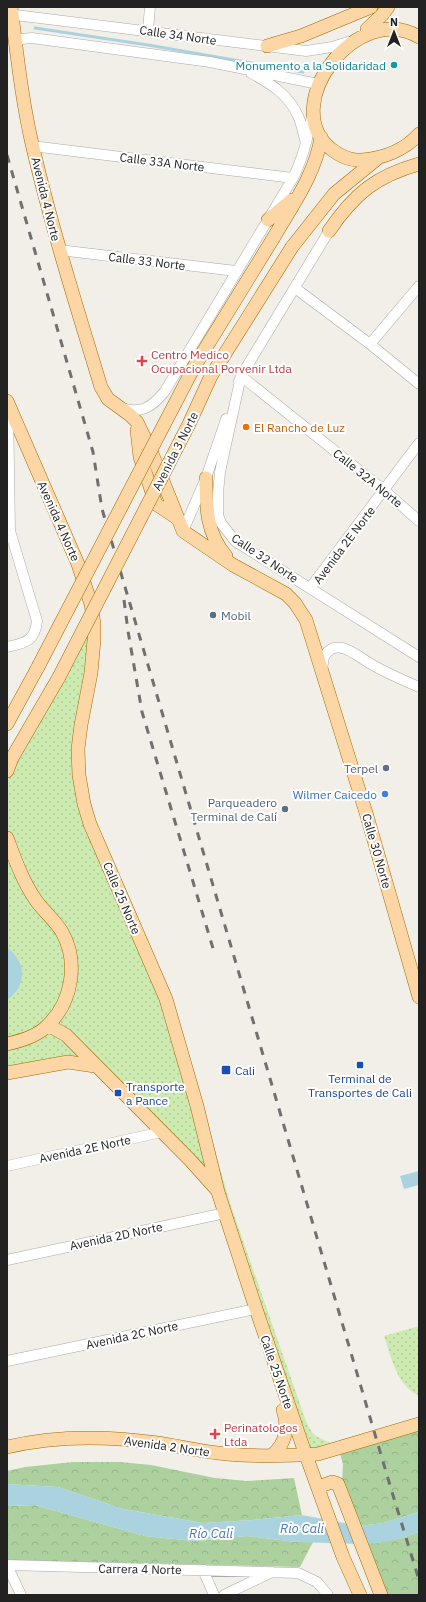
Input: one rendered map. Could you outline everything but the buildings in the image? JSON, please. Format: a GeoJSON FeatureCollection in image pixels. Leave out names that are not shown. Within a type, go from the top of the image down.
{"type":"FeatureCollection","features":[{"type":"Feature","properties":{"kind":"main road"},"geometry":{"type":"LineString","coordinates":[[267,46],[301,36],[372,7]]}},
{"type":"Feature","properties":{"kind":"main road"},"geometry":{"type":"LineString","coordinates":[[388,7],[382,15],[365,30],[338,51],[327,66],[318,84],[313,112],[315,126],[327,146],[336,153],[359,160],[380,157],[397,151],[413,144],[419,134]]}},
{"type":"Feature","properties":{"kind":"main road","name":"Avenida 4 Norte"},"geometry":{"type":"LineString","coordinates":[[10,12],[11,41],[32,146],[59,250],[101,387],[108,399],[116,405]]}},
{"type":"Feature","properties":{"kind":"main road"},"geometry":{"type":"LineString","coordinates":[[365,30],[379,26],[397,26],[412,31],[419,36]]}},
{"type":"Feature","properties":{"kind":"main road","name":"Avenida 3 Norte"},"geometry":{"type":"LineString","coordinates":[[7,724],[194,367],[274,238],[313,168],[319,150],[321,137]]}},
{"type":"Feature","properties":{"kind":"main road","name":"Avenida 3 Norte"},"geometry":{"type":"LineString","coordinates":[[7,771],[12,758],[59,677],[189,424],[211,376],[292,247],[334,194],[380,157]]}},
{"type":"Feature","properties":{"kind":"main road"},"geometry":{"type":"LineString","coordinates":[[329,231],[343,210],[370,186],[386,176],[419,164]]}},
{"type":"Feature","properties":{"kind":"main road"},"geometry":{"type":"LineString","coordinates":[[329,231],[334,194]]}},
{"type":"Feature","properties":{"kind":"main road"},"geometry":{"type":"LineString","coordinates":[[268,220],[298,195]]}},
{"type":"Feature","properties":{"kind":"main road","name":"Avenida 4 Norte"},"geometry":{"type":"LineString","coordinates":[[7,403],[78,564],[89,598]]}},
{"type":"Feature","properties":{"kind":"main road"},"geometry":{"type":"LineString","coordinates":[[116,405],[130,415],[136,422],[152,451],[182,531]]}},
{"type":"Feature","properties":{"kind":"main road"},"geometry":{"type":"LineString","coordinates":[[206,478],[206,508],[210,529],[219,548],[233,565]]}},
{"type":"Feature","properties":{"kind":"main road","name":"Calle 32 Norte"},"geometry":{"type":"LineString","coordinates":[[182,531],[233,565],[286,594],[302,614]]}},
{"type":"Feature","properties":{"kind":"main road","name":"Calle 25 Norte"},"geometry":{"type":"LineString","coordinates":[[89,598],[94,624],[94,640],[91,673],[78,749],[79,775],[84,804],[90,824],[166,999],[197,1106],[218,1192],[306,1455],[343,1557],[360,1595]]}},
{"type":"Feature","properties":{"kind":"main road","name":"Calle 30 Norte"},"geometry":{"type":"LineString","coordinates":[[302,614],[306,620],[367,816],[416,980],[419,997]]}},
{"type":"Feature","properties":{"kind":"main road"},"geometry":{"type":"LineString","coordinates":[[7,838],[26,884],[36,900],[62,932],[70,954],[72,974],[69,991],[62,1007],[48,1025],[24,1039],[7,1044]]}},
{"type":"Feature","properties":{"kind":"main road","name":"Calle 25 Norte"},"geometry":{"type":"LineString","coordinates":[[48,1025],[66,1035],[95,1066],[190,1160],[218,1192]]}},
{"type":"Feature","properties":{"kind":"main road"},"geometry":{"type":"LineString","coordinates":[[7,1073],[68,1062],[95,1066]]}},
{"type":"Feature","properties":{"kind":"main road"},"geometry":{"type":"LineString","coordinates":[[272,1455],[279,1450],[285,1434],[286,1424],[282,1404],[282,1386]]}},
{"type":"Feature","properties":{"kind":"main road","name":"Avenida 2 Norte"},"geometry":{"type":"LineString","coordinates":[[7,1447],[66,1438],[92,1437],[158,1443],[217,1453],[253,1456],[306,1455],[318,1454],[419,1424]]}},
{"type":"Feature","properties":{"kind":"main road"},"geometry":{"type":"LineString","coordinates":[[318,1489],[332,1482],[338,1484],[363,1552],[381,1595]]}},
{"type":"Feature","properties":{"kind":"street"},"geometry":{"type":"LineString","coordinates":[[148,30],[150,7]]}},
{"type":"Feature","properties":{"kind":"street","name":"Calle 34 Norte"},"geometry":{"type":"LineString","coordinates":[[10,12],[306,51],[332,47],[348,42]]}},
{"type":"Feature","properties":{"kind":"street","name":"Calle 34 Norte"},"geometry":{"type":"LineString","coordinates":[[11,41],[32,38],[240,67],[318,84]]}},
{"type":"Feature","properties":{"kind":"street"},"geometry":{"type":"LineString","coordinates":[[240,67],[271,84],[286,98],[298,116],[306,145]]}},
{"type":"Feature","properties":{"kind":"street"},"geometry":{"type":"LineString","coordinates":[[116,405],[134,410],[146,408],[156,402],[165,391],[293,178],[301,162],[313,112]]}},
{"type":"Feature","properties":{"kind":"street","name":"Calle 33A Norte"},"geometry":{"type":"LineString","coordinates":[[32,146],[293,178]]}},
{"type":"Feature","properties":{"kind":"street"},"geometry":{"type":"LineString","coordinates":[[182,531],[206,478],[241,376],[329,231]]}},
{"type":"Feature","properties":{"kind":"street","name":"Calle 33 Norte"},"geometry":{"type":"LineString","coordinates":[[59,250],[236,272]]}},
{"type":"Feature","properties":{"kind":"street"},"geometry":{"type":"LineString","coordinates":[[370,344],[419,286]]}},
{"type":"Feature","properties":{"kind":"street"},"geometry":{"type":"LineString","coordinates":[[295,288],[370,344],[419,384]]}},
{"type":"Feature","properties":{"kind":"street","name":"Calle 32A Norte"},"geometry":{"type":"LineString","coordinates":[[241,376],[419,520]]}},
{"type":"Feature","properties":{"kind":"street","name":"Calle 32 Norte"},"geometry":{"type":"LineString","coordinates":[[241,376],[220,472],[218,515],[225,529],[236,541],[419,657]]}},
{"type":"Feature","properties":{"kind":"street"},"geometry":{"type":"LineString","coordinates":[[7,403],[9,532],[37,621],[32,638],[26,642],[7,647]]}},
{"type":"Feature","properties":{"kind":"street","name":"Avenida 2E Norte"},"geometry":{"type":"LineString","coordinates":[[310,588],[385,491],[419,443]]}},
{"type":"Feature","properties":{"kind":"street"},"geometry":{"type":"LineString","coordinates":[[322,672],[326,654],[330,650],[341,647],[348,649],[371,665],[419,687]]}},
{"type":"Feature","properties":{"kind":"street","name":"Avenida 2E Norte"},"geometry":{"type":"LineString","coordinates":[[7,1166],[162,1132]]}},
{"type":"Feature","properties":{"kind":"street","name":"Avenida 2D Norte"},"geometry":{"type":"LineString","coordinates":[[7,1260],[225,1213]]}},
{"type":"Feature","properties":{"kind":"street","name":"Avenida 2C Norte"},"geometry":{"type":"LineString","coordinates":[[7,1361],[256,1308]]}},
{"type":"Feature","properties":{"kind":"street"},"geometry":{"type":"LineString","coordinates":[[7,1565],[21,1595]]}},
{"type":"Feature","properties":{"kind":"street","name":"Carrera 4 Norte"},"geometry":{"type":"LineString","coordinates":[[7,1565],[274,1572]]}},
{"type":"Feature","properties":{"kind":"street"},"geometry":{"type":"LineString","coordinates":[[202,1570],[214,1595]]}},
{"type":"Feature","properties":{"kind":"street"},"geometry":{"type":"LineString","coordinates":[[224,1595],[274,1572],[298,1573],[308,1577],[317,1582],[328,1595]]}},
{"type":"Feature","properties":{"kind":"green space"},"geometry":{"type":"Polygon","coordinates":[[[93,613],[81,725],[84,804],[188,1057],[231,1206],[307,1424],[314,1435],[338,1447],[306,1455],[218,1192],[95,1066],[7,1073],[7,771],[93,613]]]}},
{"type":"Feature","properties":{"kind":"green space"},"geometry":{"type":"Polygon","coordinates":[[[419,1326],[419,1396],[411,1391],[400,1378],[384,1336],[419,1326]]]}},
{"type":"Feature","properties":{"kind":"green space"},"geometry":{"type":"Polygon","coordinates":[[[419,1424],[419,1512],[383,1523],[360,1526],[342,1485],[343,1464],[338,1447],[419,1424]]]}},
{"type":"Feature","properties":{"kind":"green space"},"geometry":{"type":"Polygon","coordinates":[[[73,1462],[120,1462],[151,1465],[215,1478],[247,1481],[294,1478],[302,1515],[203,1523],[123,1509],[58,1487],[7,1484],[7,1471],[25,1467],[73,1462]]]}},
{"type":"Feature","properties":{"kind":"green space"},"geometry":{"type":"Polygon","coordinates":[[[35,1505],[145,1536],[194,1541],[247,1536],[296,1542],[313,1542],[300,1567],[7,1560],[7,1506],[35,1505]]]}},
{"type":"Feature","properties":{"kind":"green space"},"geometry":{"type":"Polygon","coordinates":[[[419,1532],[419,1595],[381,1595],[363,1544],[399,1539],[419,1532]]]}},
{"type":"Feature","properties":{"kind":"water"},"geometry":{"type":"Polygon","coordinates":[[[7,948],[14,953],[21,967],[22,974],[21,981],[14,995],[7,1000],[7,948]]]}},
{"type":"Feature","properties":{"kind":"water"},"geometry":{"type":"Polygon","coordinates":[[[419,1171],[419,1185],[404,1189],[400,1176],[419,1171]]]}},
{"type":"Feature","properties":{"kind":"water","name":"Rio Cali"},"geometry":{"type":"Polygon","coordinates":[[[7,1484],[58,1487],[123,1509],[203,1523],[302,1515],[360,1526],[383,1523],[419,1512],[419,1532],[399,1539],[363,1544],[296,1542],[247,1536],[194,1541],[145,1536],[35,1505],[7,1506],[7,1484]]]}},
{"type":"Feature","properties":{"kind":"waterway"},"geometry":{"type":"LineString","coordinates":[[35,28],[148,45],[303,72]]}},
{"type":"Feature","properties":{"kind":"railway"},"geometry":{"type":"LineString","coordinates":[[7,155],[93,452],[102,509],[419,1580]]}},
{"type":"Feature","properties":{"kind":"railway"},"geometry":{"type":"LineString","coordinates":[[124,600],[142,712],[215,955]]}},
{"type":"Feature","properties":{"kind":"place","name":"Monumento a la Solidaridad"},"geometry":{"type":"Point","coordinates":[394,65]}},
{"type":"Feature","properties":{"kind":"place","name":"Centro Medico Ocupacional Porvenir Ltda"},"geometry":{"type":"Point","coordinates":[142,361]}},
{"type":"Feature","properties":{"kind":"place","name":"El Rancho de Luz"},"geometry":{"type":"Point","coordinates":[246,427]}},
{"type":"Feature","properties":{"kind":"place","name":"Mobil"},"geometry":{"type":"Point","coordinates":[213,615]}},
{"type":"Feature","properties":{"kind":"place","name":"Terpel"},"geometry":{"type":"Point","coordinates":[386,768]}},
{"type":"Feature","properties":{"kind":"place","name":"Wilmer Caicedo"},"geometry":{"type":"Point","coordinates":[385,794]}},
{"type":"Feature","properties":{"kind":"place","name":"Parqueadero Terminal de Calí"},"geometry":{"type":"Point","coordinates":[285,809]}},
{"type":"Feature","properties":{"kind":"place","name":"Terminal de Transportes de Cali"},"geometry":{"type":"Point","coordinates":[360,1065]}},
{"type":"Feature","properties":{"kind":"place","name":"Cali"},"geometry":{"type":"Point","coordinates":[226,1070]}},
{"type":"Feature","properties":{"kind":"place","name":"Transporte a Pance"},"geometry":{"type":"Point","coordinates":[118,1093]}},
{"type":"Feature","properties":{"kind":"place","name":"Perinatologos Ltda"},"geometry":{"type":"Point","coordinates":[215,1434]}},
{"type":"Feature","properties":{"kind":"water label","name":"Río Cali"},"geometry":{"type":"Point","coordinates":[211,1533]}}]}
